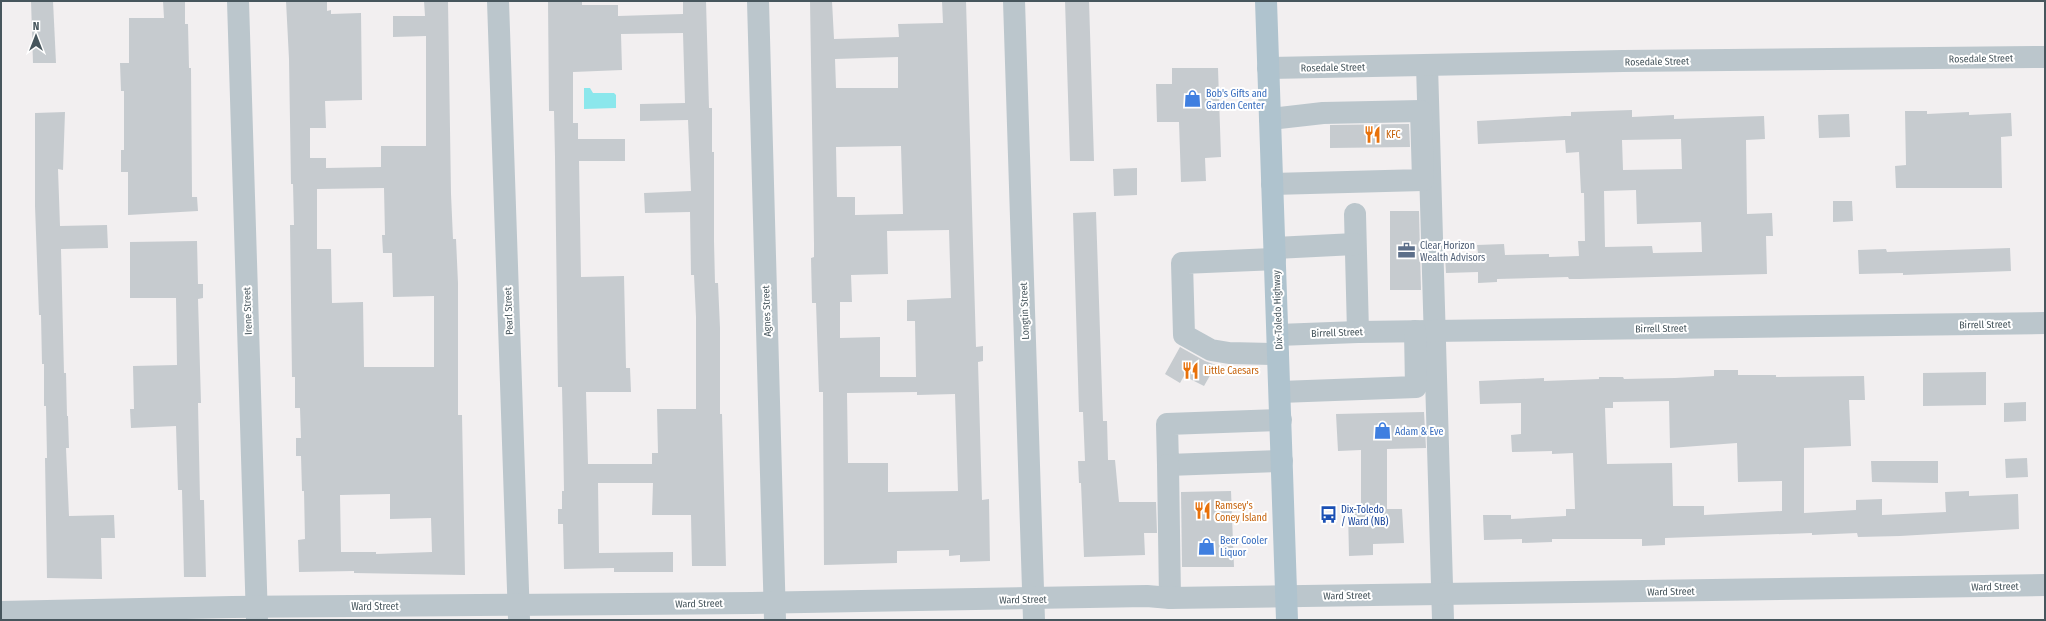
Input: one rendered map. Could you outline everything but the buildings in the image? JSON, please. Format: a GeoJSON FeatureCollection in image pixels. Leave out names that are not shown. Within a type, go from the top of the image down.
{"type":"FeatureCollection","features":[{"type":"Feature","properties":{"kind":"main road","name":"Dix-Toledo Highway"},"geometry":{"type":"LineString","coordinates":[[1266,1],[1287,620]]}},
{"type":"Feature","properties":{"kind":"street","name":"Irene Street"},"geometry":{"type":"LineString","coordinates":[[238,1],[257,613]]}},
{"type":"Feature","properties":{"kind":"street","name":"Pearl Street"},"geometry":{"type":"LineString","coordinates":[[498,1],[519,613]]}},
{"type":"Feature","properties":{"kind":"street","name":"Agnes Street"},"geometry":{"type":"LineString","coordinates":[[758,1],[775,611]]}},
{"type":"Feature","properties":{"kind":"street","name":"Longtin Street"},"geometry":{"type":"LineString","coordinates":[[1014,1],[1034,610]]}},
{"type":"Feature","properties":{"kind":"street","name":"Rosedale Street"},"geometry":{"type":"LineString","coordinates":[[1268,68],[1624,61],[2045,57]]}},
{"type":"Feature","properties":{"kind":"street"},"geometry":{"type":"LineString","coordinates":[[1427,65],[1425,331],[1443,620]]}},
{"type":"Feature","properties":{"kind":"street"},"geometry":{"type":"LineString","coordinates":[[1270,119],[1323,113],[1421,111],[1424,180],[1272,184]]}},
{"type":"Feature","properties":{"kind":"street"},"geometry":{"type":"LineString","coordinates":[[1355,214],[1358,332]]}},
{"type":"Feature","properties":{"kind":"street"},"geometry":{"type":"LineString","coordinates":[[1275,254],[1355,244]]}},
{"type":"Feature","properties":{"kind":"street","name":"Birrell Street"},"geometry":{"type":"LineString","coordinates":[[1275,254],[1182,263],[1184,335],[1211,350],[1229,353],[1358,332],[2045,323]]}},
{"type":"Feature","properties":{"kind":"street"},"geometry":{"type":"LineString","coordinates":[[1280,392],[1416,387],[1425,331]]}},
{"type":"Feature","properties":{"kind":"street"},"geometry":{"type":"LineString","coordinates":[[1170,598],[1167,424],[1281,420]]}},
{"type":"Feature","properties":{"kind":"street"},"geometry":{"type":"LineString","coordinates":[[1168,465],[1282,461]]}},
{"type":"Feature","properties":{"kind":"street","name":"Ward Street"},"geometry":{"type":"LineString","coordinates":[[1,612],[519,613],[1034,610],[1147,596],[1170,598],[2045,586]]}},
{"type":"Feature","properties":{"kind":"water"},"geometry":{"type":"Polygon","coordinates":[[[584,88],[590,88],[593,93],[614,93],[616,95],[616,108],[584,109],[584,88]]]}},
{"type":"Feature","properties":{"kind":"place","name":"Bob's Gifts and Garden Center"},"geometry":{"type":"Point","coordinates":[1193,99]}},
{"type":"Feature","properties":{"kind":"place","name":"KFC"},"geometry":{"type":"Point","coordinates":[1373,134]}},
{"type":"Feature","properties":{"kind":"place","name":"Clear Horizon Wealth Advisors"},"geometry":{"type":"Point","coordinates":[1407,251]}},
{"type":"Feature","properties":{"kind":"place","name":"Little Caesars"},"geometry":{"type":"Point","coordinates":[1191,370]}},
{"type":"Feature","properties":{"kind":"place","name":"Adam & Eve"},"geometry":{"type":"Point","coordinates":[1382,431]}},
{"type":"Feature","properties":{"kind":"place","name":"Ramsey's Coney Island"},"geometry":{"type":"Point","coordinates":[1202,511]}},
{"type":"Feature","properties":{"kind":"place","name":"Dix-Toledo / Ward (NB)"},"geometry":{"type":"Point","coordinates":[1328,515]}},
{"type":"Feature","properties":{"kind":"place","name":"Beer Cooler Liquor"},"geometry":{"type":"Point","coordinates":[1207,546]}}]}
